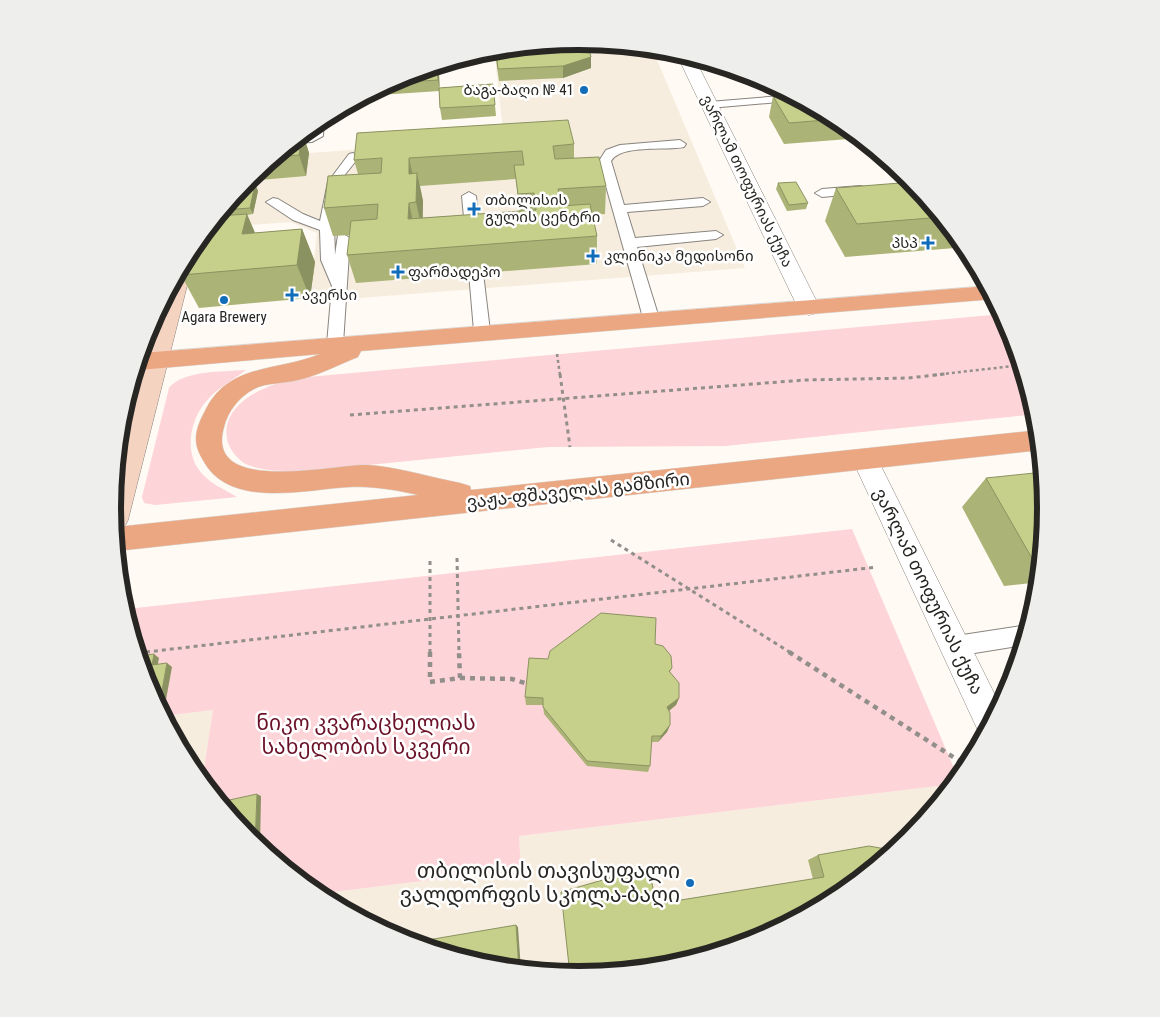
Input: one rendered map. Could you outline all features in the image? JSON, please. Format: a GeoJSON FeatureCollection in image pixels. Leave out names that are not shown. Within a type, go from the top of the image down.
{"type":"FeatureCollection","features":[{"type":"Feature","properties":{"kind":"main road"},"geometry":{"type":"LineString","coordinates":[[148,361],[482,331],[652,320],[985,294]]}},
{"type":"Feature","properties":{"kind":"main road"},"geometry":{"type":"LineString","coordinates":[[375,340],[303,370],[268,375],[246,383],[230,394],[218,407],[208,437],[210,452],[220,466],[238,478],[261,482],[366,476],[488,500]]}},
{"type":"Feature","properties":{"kind":"main road","name":"ვაჟა-ფშაველას გამზირი"},"geometry":{"type":"LineString","coordinates":[[122,538],[1034,441]]}},
{"type":"Feature","properties":{"kind":"street","name":"ვარლამ თოფურიას ქუჩა"},"geometry":{"type":"LineString","coordinates":[[690,64],[809,308]]}},
{"type":"Feature","properties":{"kind":"street"},"geometry":{"type":"LineString","coordinates":[[122,483],[148,361],[163,319]]}},
{"type":"Feature","properties":{"kind":"street","name":"ვარლამ თოფურიას ქუჩა"},"geometry":{"type":"LineString","coordinates":[[865,458],[989,716]]}},
{"type":"Feature","properties":{"kind":"lane"},"geometry":{"type":"LineString","coordinates":[[709,105],[787,99]]}},
{"type":"Feature","properties":{"kind":"lane"},"geometry":{"type":"LineString","coordinates":[[652,320],[605,161],[610,152],[624,148],[680,144]]}},
{"type":"Feature","properties":{"kind":"lane"},"geometry":{"type":"LineString","coordinates":[[340,287],[326,250],[328,228],[332,189],[335,180],[353,158]]}},
{"type":"Feature","properties":{"kind":"lane"},"geometry":{"type":"LineString","coordinates":[[822,193],[869,189]]}},
{"type":"Feature","properties":{"kind":"lane"},"geometry":{"type":"LineString","coordinates":[[469,196],[473,242]]}},
{"type":"Feature","properties":{"kind":"lane"},"geometry":{"type":"LineString","coordinates":[[273,202],[298,217],[328,228]]}},
{"type":"Feature","properties":{"kind":"lane"},"geometry":{"type":"LineString","coordinates":[[619,209],[703,202]]}},
{"type":"Feature","properties":{"kind":"lane"},"geometry":{"type":"LineString","coordinates":[[630,243],[716,235]]}},
{"type":"Feature","properties":{"kind":"lane"},"geometry":{"type":"LineString","coordinates":[[335,344],[343,238]]}},
{"type":"Feature","properties":{"kind":"lane"},"geometry":{"type":"LineString","coordinates":[[476,273],[482,331]]}},
{"type":"Feature","properties":{"kind":"lane"},"geometry":{"type":"LineString","coordinates":[[956,646],[1020,636]]}},
{"type":"Feature","properties":{"kind":"path"},"geometry":{"type":"LineString","coordinates":[[557,354],[570,447]]}},
{"type":"Feature","properties":{"kind":"path"},"geometry":{"type":"LineString","coordinates":[[350,415],[805,380],[908,378],[1015,366]]}},
{"type":"Feature","properties":{"kind":"path"},"geometry":{"type":"LineString","coordinates":[[611,540],[961,762]]}},
{"type":"Feature","properties":{"kind":"path"},"geometry":{"type":"LineString","coordinates":[[457,558],[460,678]]}},
{"type":"Feature","properties":{"kind":"path"},"geometry":{"type":"LineString","coordinates":[[430,561],[430,682],[460,678],[512,680],[528,684]]}},
{"type":"Feature","properties":{"kind":"path"},"geometry":{"type":"LineString","coordinates":[[145,652],[877,567]]}},
{"type":"Feature","properties":{"kind":"shaded area","name":"თბილისის გულის ცენტრი"},"geometry":{"type":"Polygon","coordinates":[[[580,50],[610,51],[656,57],[745,268],[309,302],[317,233],[291,222],[223,227],[225,218],[235,206],[271,170],[309,153],[504,139],[495,58],[550,51],[580,50]]]}},
{"type":"Feature","properties":{"kind":"shaded area"},"geometry":{"type":"Polygon","coordinates":[[[213,710],[204,770],[183,738],[171,715],[213,710]]]}},
{"type":"Feature","properties":{"kind":"shaded area","name":"თბილისის თავისუფალი ვალდორფის სკოლა-ბაღი"},"geometry":{"type":"Polygon","coordinates":[[[946,785],[925,811],[882,853],[835,890],[809,906],[614,966],[550,966],[520,963],[461,951],[433,943],[377,920],[329,893],[521,869],[519,836],[946,785]]]}},
{"type":"Feature","properties":{"kind":"green space"},"geometry":{"type":"Polygon","coordinates":[[[995,315],[1014,361],[1029,415],[725,446],[548,447],[309,471],[270,470],[248,465],[236,456],[228,443],[227,429],[230,417],[247,398],[259,391],[297,378],[995,315]]]}},
{"type":"Feature","properties":{"kind":"green space"},"geometry":{"type":"Polygon","coordinates":[[[246,370],[208,399],[195,419],[191,437],[192,454],[199,470],[212,482],[237,497],[155,505],[144,503],[142,497],[169,388],[175,382],[194,375],[246,370]]]}},
{"type":"Feature","properties":{"kind":"green space","name":"ნიკო კვარაცხელიას სახელობის სკვერი"},"geometry":{"type":"Polygon","coordinates":[[[852,529],[955,771],[946,785],[519,836],[521,869],[329,893],[301,872],[256,833],[216,788],[204,770],[213,710],[171,715],[161,694],[157,669],[159,658],[147,659],[133,608],[852,529]]]}},
{"type":"Feature","properties":{"kind":"building"},"geometry":{"type":"Polygon","coordinates":[[[589,50],[591,57],[563,66],[498,69],[497,58],[520,54],[589,50]]]}},
{"type":"Feature","properties":{"kind":"building"},"geometry":{"type":"Polygon","coordinates":[[[437,73],[438,80],[414,82],[437,73]]]}},
{"type":"Feature","properties":{"kind":"building"},"geometry":{"type":"Polygon","coordinates":[[[493,84],[495,105],[440,108],[439,88],[493,84]]]}},
{"type":"Feature","properties":{"kind":"building"},"geometry":{"type":"Polygon","coordinates":[[[773,96],[783,97],[824,120],[789,123],[773,96]]]}},
{"type":"Feature","properties":{"kind":"building"},"geometry":{"type":"Polygon","coordinates":[[[568,120],[574,144],[553,146],[555,159],[599,157],[606,186],[558,189],[561,206],[590,204],[597,236],[347,255],[351,221],[377,219],[378,204],[324,208],[328,176],[381,173],[382,158],[354,160],[357,133],[568,120]],[[522,151],[409,158],[409,174],[417,173],[416,202],[409,203],[408,219],[536,210],[534,193],[518,194],[514,165],[524,165],[522,151]]]}},
{"type":"Feature","properties":{"kind":"building"},"geometry":{"type":"Polygon","coordinates":[[[301,145],[299,155],[288,156],[301,145]]]}},
{"type":"Feature","properties":{"kind":"building"},"geometry":{"type":"Polygon","coordinates":[[[796,182],[808,203],[789,205],[778,183],[796,182]]]}},
{"type":"Feature","properties":{"kind":"building"},"geometry":{"type":"Polygon","coordinates":[[[903,183],[935,218],[857,224],[836,188],[903,183]]]}},
{"type":"Feature","properties":{"kind":"building"},"geometry":{"type":"Polygon","coordinates":[[[255,185],[250,208],[232,209],[255,185]]]}},
{"type":"Feature","properties":{"kind":"building"},"geometry":{"type":"Polygon","coordinates":[[[247,214],[242,234],[302,229],[297,265],[186,275],[227,215],[247,214]]]}},
{"type":"Feature","properties":{"kind":"building"},"geometry":{"type":"Polygon","coordinates":[[[1037,473],[1038,538],[1036,560],[1033,560],[986,478],[1037,473]]]}},
{"type":"Feature","properties":{"kind":"building"},"geometry":{"type":"Polygon","coordinates":[[[601,613],[656,618],[655,644],[663,646],[671,656],[672,668],[669,671],[679,683],[679,698],[667,707],[670,713],[670,725],[661,736],[652,736],[650,766],[587,761],[543,707],[543,698],[525,697],[529,658],[548,659],[550,651],[601,613]]]}},
{"type":"Feature","properties":{"kind":"building"},"geometry":{"type":"Polygon","coordinates":[[[154,654],[152,665],[167,663],[161,695],[156,684],[146,655],[154,654]]]}},
{"type":"Feature","properties":{"kind":"building"},"geometry":{"type":"Polygon","coordinates":[[[257,794],[255,832],[235,811],[226,801],[257,794]]]}},
{"type":"Feature","properties":{"kind":"building"},"geometry":{"type":"Polygon","coordinates":[[[869,846],[886,849],[835,890],[809,906],[783,920],[727,943],[669,958],[640,963],[569,967],[561,892],[620,875],[651,878],[656,904],[824,877],[818,855],[869,846]]]}},
{"type":"Feature","properties":{"kind":"building"},"geometry":{"type":"Polygon","coordinates":[[[516,925],[519,963],[461,951],[426,940],[516,925]]]}},
{"type":"Feature","properties":{"kind":"place","name":"ბაგა-ბაღი № 41"},"geometry":{"type":"Point","coordinates":[584,90]}},
{"type":"Feature","properties":{"kind":"place","name":"თბილისის გულის ცენტრი"},"geometry":{"type":"Point","coordinates":[474,209]}},
{"type":"Feature","properties":{"kind":"place","name":"პსპ"},"geometry":{"type":"Point","coordinates":[928,243]}},
{"type":"Feature","properties":{"kind":"place","name":"კლინიკა მედისონი"},"geometry":{"type":"Point","coordinates":[593,256]}},
{"type":"Feature","properties":{"kind":"place","name":"ფარმადეპო"},"geometry":{"type":"Point","coordinates":[398,272]}},
{"type":"Feature","properties":{"kind":"place","name":"ავერსი"},"geometry":{"type":"Point","coordinates":[292,295]}},
{"type":"Feature","properties":{"kind":"place","name":"Agara Brewery"},"geometry":{"type":"Point","coordinates":[224,300]}},
{"type":"Feature","properties":{"kind":"place","name":"თბილისის თავისუფალი ვალდორფის სკოლა-ბაღი"},"geometry":{"type":"Point","coordinates":[690,883]}}]}
